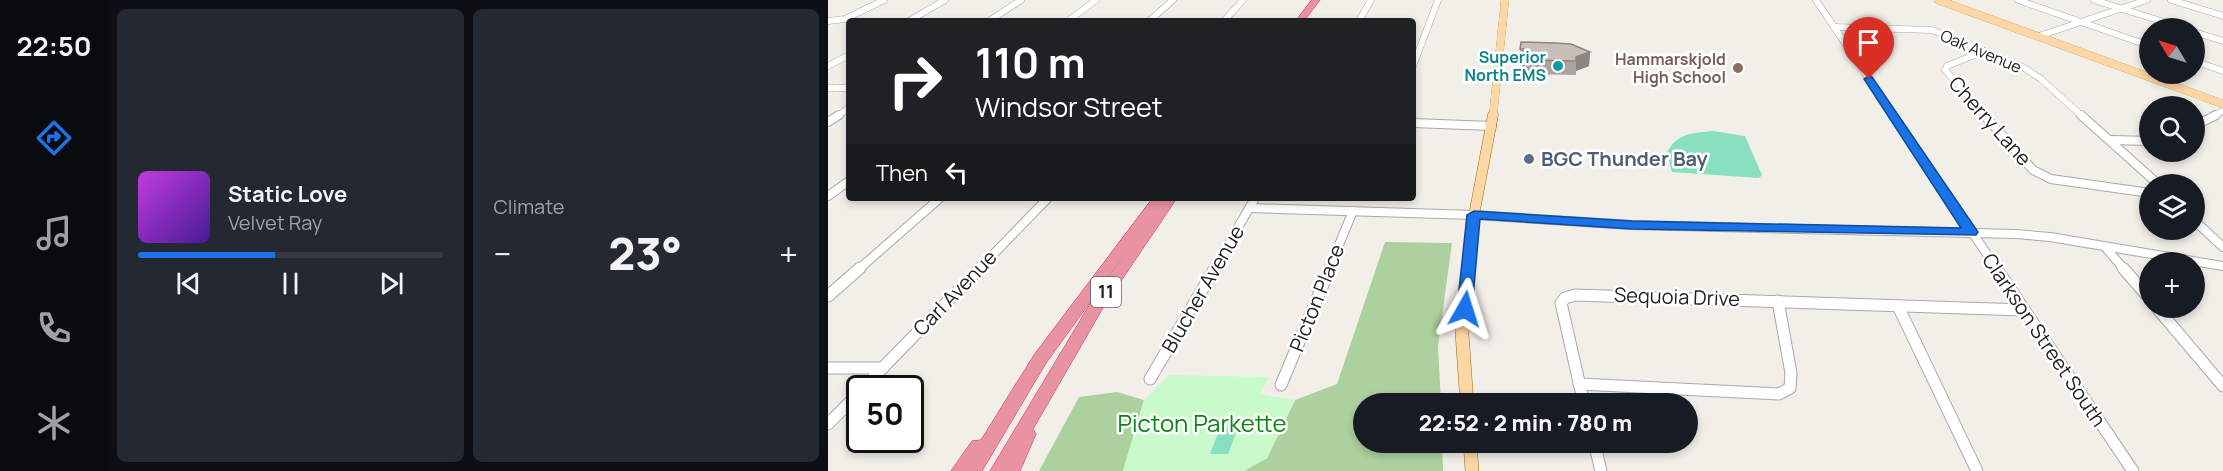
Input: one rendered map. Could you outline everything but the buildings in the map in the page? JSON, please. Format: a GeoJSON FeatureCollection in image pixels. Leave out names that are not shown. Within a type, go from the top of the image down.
{"type":"FeatureCollection","features":[{"type":"Feature","properties":{"kind":"highway"},"geometry":{"type":"LineString","coordinates":[[1295,18],[1308,0]]}},
{"type":"Feature","properties":{"kind":"highway"},"geometry":{"type":"LineString","coordinates":[[1302,18],[1316,0]]}},
{"type":"Feature","properties":{"kind":"highway","name":"11"},"geometry":{"type":"LineString","coordinates":[[972,471],[1029,376],[1073,311],[1157,201]]}},
{"type":"Feature","properties":{"kind":"highway","name":"11"},"geometry":{"type":"LineString","coordinates":[[999,471],[1098,303],[1169,201]]}},
{"type":"Feature","properties":{"kind":"highway"},"geometry":{"type":"LineString","coordinates":[[960,471],[1029,376]]}},
{"type":"Feature","properties":{"kind":"highway"},"geometry":{"type":"LineString","coordinates":[[1011,471],[1046,388]]}},
{"type":"Feature","properties":{"kind":"main road"},"geometry":{"type":"LineString","coordinates":[[1466,393],[1462,333],[1474,215],[1492,126],[1505,0]]}},
{"type":"Feature","properties":{"kind":"main road"},"geometry":{"type":"LineString","coordinates":[[1938,0],[2223,104]]}},
{"type":"Feature","properties":{"kind":"main road"},"geometry":{"type":"LineString","coordinates":[[1471,453],[1472,471]]}},
{"type":"Feature","properties":{"kind":"street"},"geometry":{"type":"LineString","coordinates":[[847,18],[884,0]]}},
{"type":"Feature","properties":{"kind":"street"},"geometry":{"type":"LineString","coordinates":[[914,18],[945,0]]}},
{"type":"Feature","properties":{"kind":"street"},"geometry":{"type":"LineString","coordinates":[[994,18],[1021,0]]}},
{"type":"Feature","properties":{"kind":"street"},"geometry":{"type":"LineString","coordinates":[[1072,18],[1096,0]]}},
{"type":"Feature","properties":{"kind":"street"},"geometry":{"type":"LineString","coordinates":[[1152,18],[1173,0]]}},
{"type":"Feature","properties":{"kind":"street"},"geometry":{"type":"LineString","coordinates":[[1227,18],[1243,0]]}},
{"type":"Feature","properties":{"kind":"street"},"geometry":{"type":"LineString","coordinates":[[1361,18],[1371,0]]}},
{"type":"Feature","properties":{"kind":"street"},"geometry":{"type":"LineString","coordinates":[[1416,58],[1438,0]]}},
{"type":"Feature","properties":{"kind":"street","name":"Clarkson Street South"},"geometry":{"type":"LineString","coordinates":[[1815,0],[2133,471]]}},
{"type":"Feature","properties":{"kind":"street"},"geometry":{"type":"LineString","coordinates":[[2018,0],[2139,42]]}},
{"type":"Feature","properties":{"kind":"street"},"geometry":{"type":"LineString","coordinates":[[2094,0],[2150,18]]}},
{"type":"Feature","properties":{"kind":"street"},"geometry":{"type":"LineString","coordinates":[[2039,36],[2147,0]]}},
{"type":"Feature","properties":{"kind":"street"},"geometry":{"type":"LineString","coordinates":[[2171,0],[2223,15]]}},
{"type":"Feature","properties":{"kind":"street"},"geometry":{"type":"LineString","coordinates":[[828,21],[846,19]]}},
{"type":"Feature","properties":{"kind":"street","name":"Oak Avenue"},"geometry":{"type":"LineString","coordinates":[[1834,27],[1923,28],[2022,68],[2041,79],[2146,174]]}},
{"type":"Feature","properties":{"kind":"street"},"geometry":{"type":"LineString","coordinates":[[2205,35],[2223,41]]}},
{"type":"Feature","properties":{"kind":"street","name":"Cherry Lane"},"geometry":{"type":"LineString","coordinates":[[1984,51],[1947,66],[1945,70],[2033,170],[2050,179],[2139,191]]}},
{"type":"Feature","properties":{"kind":"street"},"geometry":{"type":"LineString","coordinates":[[828,66],[846,57]]}},
{"type":"Feature","properties":{"kind":"street"},"geometry":{"type":"LineString","coordinates":[[2205,65],[2223,71]]}},
{"type":"Feature","properties":{"kind":"street"},"geometry":{"type":"LineString","coordinates":[[828,88],[846,88]]}},
{"type":"Feature","properties":{"kind":"street"},"geometry":{"type":"LineString","coordinates":[[828,122],[846,110]]}},
{"type":"Feature","properties":{"kind":"street"},"geometry":{"type":"LineString","coordinates":[[2205,120],[2223,111]]}},
{"type":"Feature","properties":{"kind":"street"},"geometry":{"type":"LineString","coordinates":[[1416,123],[1492,126]]}},
{"type":"Feature","properties":{"kind":"street"},"geometry":{"type":"LineString","coordinates":[[2110,141],[2139,141]]}},
{"type":"Feature","properties":{"kind":"street"},"geometry":{"type":"LineString","coordinates":[[829,195],[846,183]]}},
{"type":"Feature","properties":{"kind":"street"},"geometry":{"type":"LineString","coordinates":[[828,296],[937,201]]}},
{"type":"Feature","properties":{"kind":"street","name":"Carl Avenue"},"geometry":{"type":"LineString","coordinates":[[876,375],[1045,201]]}},
{"type":"Feature","properties":{"kind":"street"},"geometry":{"type":"LineString","coordinates":[[1253,203],[1353,211],[1474,215],[1632,225],[1971,232],[2038,236],[2223,266]]}},
{"type":"Feature","properties":{"kind":"street","name":"Blucher Avenue"},"geometry":{"type":"LineString","coordinates":[[1150,379],[1253,203]]}},
{"type":"Feature","properties":{"kind":"street","name":"Picton Place"},"geometry":{"type":"LineString","coordinates":[[1281,385],[1353,211]]}},
{"type":"Feature","properties":{"kind":"street"},"geometry":{"type":"LineString","coordinates":[[2205,230],[2223,247]]}},
{"type":"Feature","properties":{"kind":"street"},"geometry":{"type":"LineString","coordinates":[[2105,247],[2139,286]]}},
{"type":"Feature","properties":{"kind":"street","name":"Sequoia Drive"},"geometry":{"type":"LineString","coordinates":[[1581,393],[1561,303],[1565,298],[1585,294],[2023,310]]}},
{"type":"Feature","properties":{"kind":"street"},"geometry":{"type":"LineString","coordinates":[[1579,384],[1786,392],[1790,388],[1791,373],[1778,301]]}},
{"type":"Feature","properties":{"kind":"street"},"geometry":{"type":"LineString","coordinates":[[1898,306],[1977,471]]}},
{"type":"Feature","properties":{"kind":"street"},"geometry":{"type":"LineString","coordinates":[[2165,318],[2223,386]]}},
{"type":"Feature","properties":{"kind":"street"},"geometry":{"type":"LineString","coordinates":[[828,368],[883,368]]}},
{"type":"Feature","properties":{"kind":"street","name":"Carl Avenue"},"geometry":{"type":"LineString","coordinates":[[828,424],[846,405]]}},
{"type":"Feature","properties":{"kind":"street"},"geometry":{"type":"LineString","coordinates":[[1597,453],[1601,471]]}},
{"type":"Feature","properties":{"kind":"green space"},"geometry":{"type":"Polygon","coordinates":[[[1713,131],[1745,136],[1762,175],[1759,178],[1672,172],[1667,153],[1675,141],[1686,135],[1713,131]]]}},
{"type":"Feature","properties":{"kind":"green space"},"geometry":{"type":"Polygon","coordinates":[[[1385,242],[1452,243],[1438,346],[1440,393],[1353,393],[1353,453],[1442,453],[1443,471],[1244,471],[1267,458],[1295,400],[1337,384],[1385,242]]]}},
{"type":"Feature","properties":{"kind":"green space","name":"Picton Parkette"},"geometry":{"type":"Polygon","coordinates":[[[1169,375],[1269,377],[1260,394],[1295,400],[1267,458],[1244,471],[1123,471],[1144,400],[1169,375]]]}},
{"type":"Feature","properties":{"kind":"green space"},"geometry":{"type":"Polygon","coordinates":[[[1117,392],[1144,400],[1123,471],[1039,471],[1079,397],[1117,392]]]}},
{"type":"Feature","properties":{"kind":"green space"},"geometry":{"type":"Polygon","coordinates":[[[1220,428],[1238,428],[1228,454],[1210,454],[1220,428]]]}},
{"type":"Feature","properties":{"kind":"place","name":"Superior North EMS"},"geometry":{"type":"Point","coordinates":[1558,66]}},
{"type":"Feature","properties":{"kind":"place","name":"Hammarskjold High School"},"geometry":{"type":"Point","coordinates":[1738,68]}},
{"type":"Feature","properties":{"kind":"place","name":"BGC Thunder Bay"},"geometry":{"type":"Point","coordinates":[1529,159]}},
{"type":"Feature","properties":{"kind":"route"},"geometry":{"type":"LineString","coordinates":[[1465,309],[1474,215],[1632,225],[1971,232],[1869,79]]}}]}
